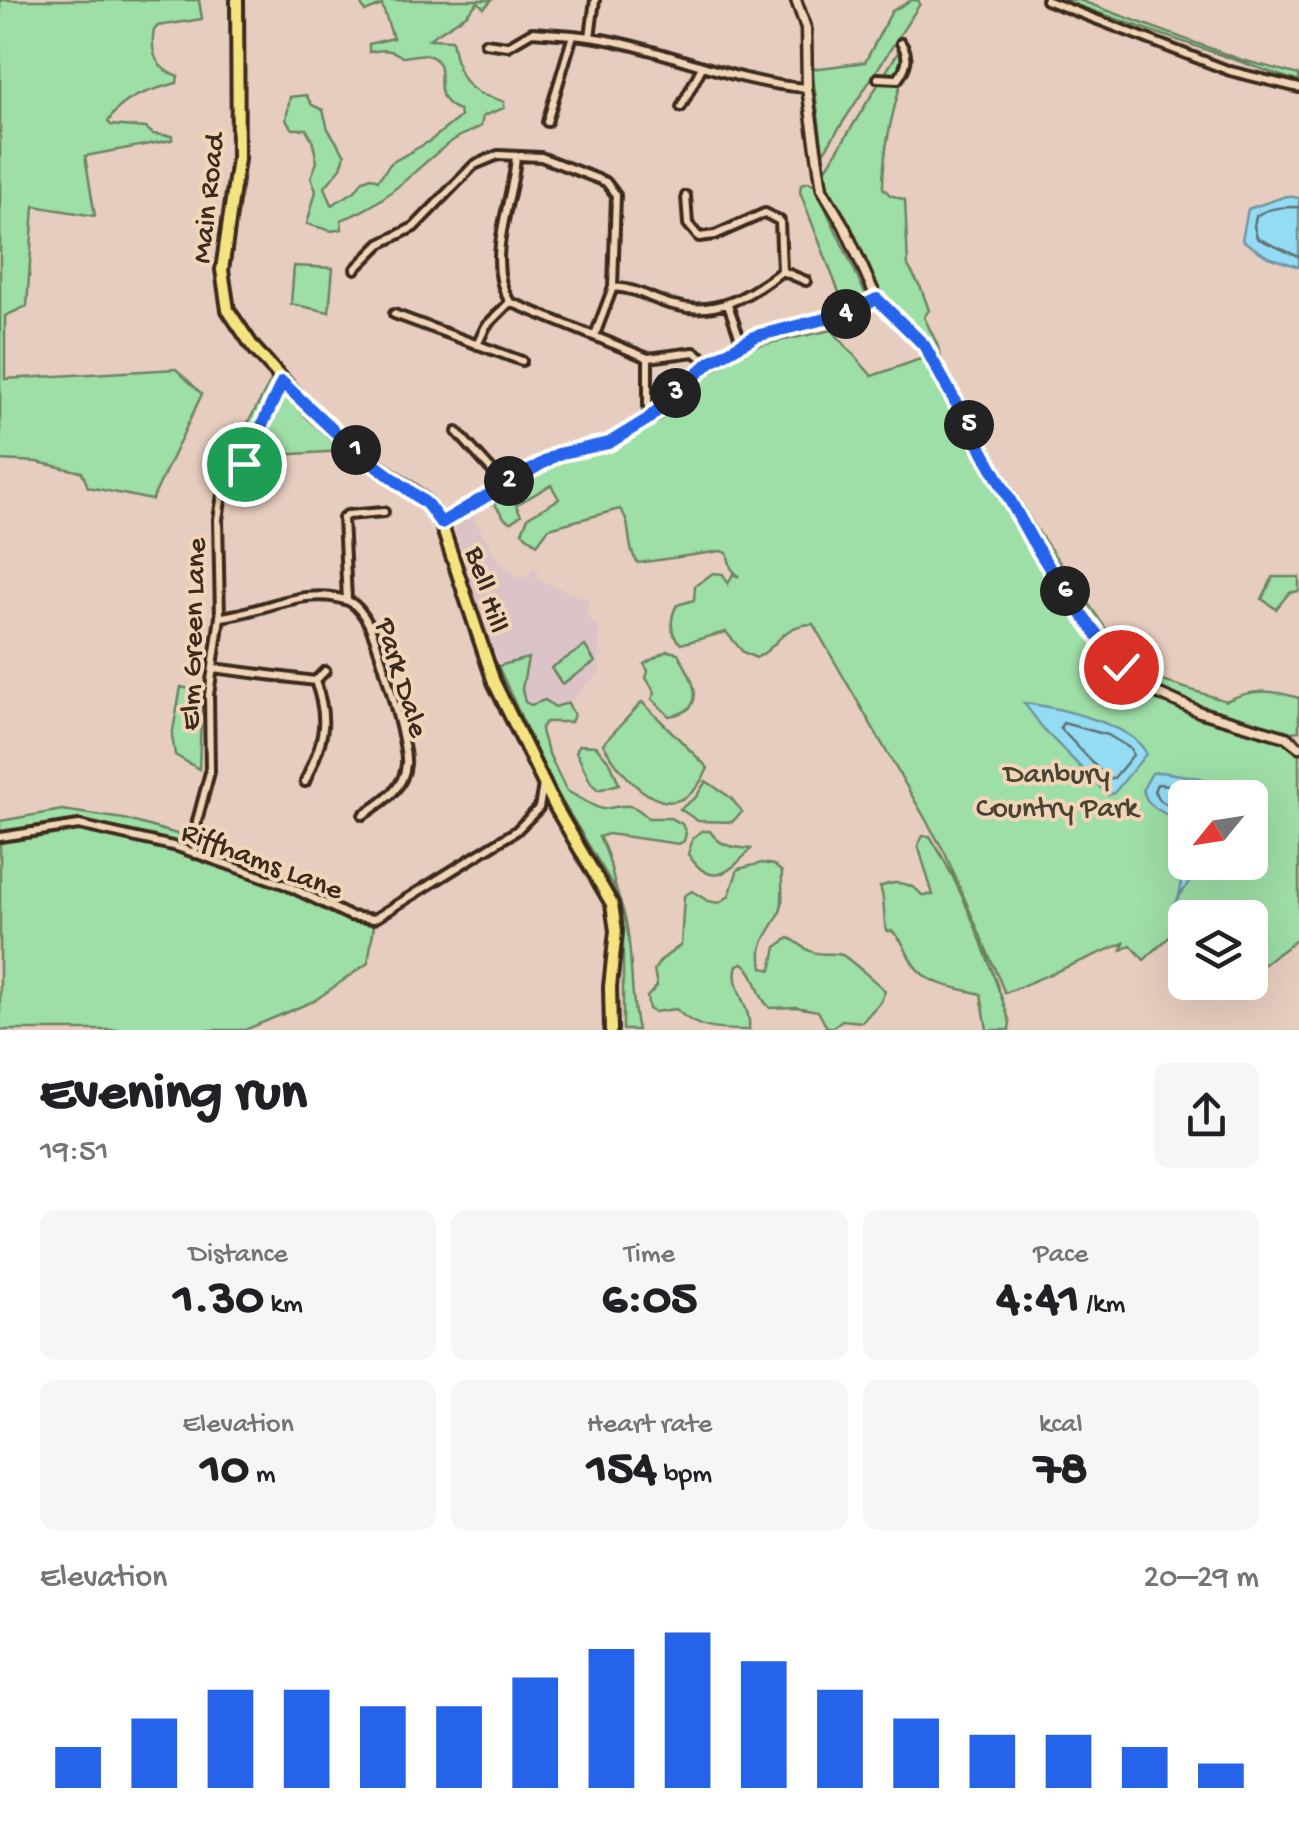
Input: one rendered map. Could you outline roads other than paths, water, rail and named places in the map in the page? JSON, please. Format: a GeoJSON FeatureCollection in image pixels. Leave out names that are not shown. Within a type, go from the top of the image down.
{"type":"FeatureCollection","features":[{"type":"Feature","properties":{"kind":"main road","name":"Main Road"},"geometry":{"type":"LineString","coordinates":[[237,0],[239,132],[235,196],[223,249],[224,292],[228,310],[240,331],[282,382]]}},
{"type":"Feature","properties":{"kind":"main road","name":"Bell Hill"},"geometry":{"type":"LineString","coordinates":[[282,382],[350,446],[427,504],[441,523],[481,650],[556,808]]}},
{"type":"Feature","properties":{"kind":"main road"},"geometry":{"type":"LineString","coordinates":[[556,808],[612,904],[616,931],[610,1030]]}},
{"type":"Feature","properties":{"kind":"street"},"geometry":{"type":"LineString","coordinates":[[590,36],[595,0]]}},
{"type":"Feature","properties":{"kind":"street"},"geometry":{"type":"LineString","coordinates":[[796,0],[806,28],[808,88],[822,189],[844,226],[877,299],[924,345],[1061,586],[1121,667],[1163,697],[1249,729],[1299,736]]}},
{"type":"Feature","properties":{"kind":"street"},"geometry":{"type":"LineString","coordinates":[[1046,0],[1230,71],[1299,88]]}},
{"type":"Feature","properties":{"kind":"street"},"geometry":{"type":"LineString","coordinates":[[485,43],[508,46],[532,32],[590,36],[767,86],[808,88]]}},
{"type":"Feature","properties":{"kind":"street"},"geometry":{"type":"LineString","coordinates":[[546,122],[573,35]]}},
{"type":"Feature","properties":{"kind":"street"},"geometry":{"type":"LineString","coordinates":[[878,78],[898,79],[907,52],[901,44]]}},
{"type":"Feature","properties":{"kind":"street"},"geometry":{"type":"LineString","coordinates":[[681,107],[702,67]]}},
{"type":"Feature","properties":{"kind":"street"},"geometry":{"type":"LineString","coordinates":[[356,269],[380,244],[414,227],[474,165],[498,155],[541,157],[606,182],[616,195],[613,287],[595,335]]}},
{"type":"Feature","properties":{"kind":"street"},"geometry":{"type":"LineString","coordinates":[[510,302],[502,276],[500,230],[515,181],[516,156]]}},
{"type":"Feature","properties":{"kind":"street"},"geometry":{"type":"LineString","coordinates":[[686,196],[688,224],[698,236],[715,235],[765,213],[774,215],[780,221],[782,272]]}},
{"type":"Feature","properties":{"kind":"street"},"geometry":{"type":"LineString","coordinates":[[613,287],[636,288],[670,305],[728,305],[782,272]]}},
{"type":"Feature","properties":{"kind":"street"},"geometry":{"type":"LineString","coordinates":[[782,272],[806,281]]}},
{"type":"Feature","properties":{"kind":"street"},"geometry":{"type":"LineString","coordinates":[[441,523],[558,454],[609,443],[648,419],[710,362],[742,344],[779,329],[845,314],[877,299]]}},
{"type":"Feature","properties":{"kind":"street"},"geometry":{"type":"LineString","coordinates":[[510,302],[648,358],[694,352],[710,362]]}},
{"type":"Feature","properties":{"kind":"street"},"geometry":{"type":"LineString","coordinates":[[477,344],[486,326],[510,302]]}},
{"type":"Feature","properties":{"kind":"street"},"geometry":{"type":"LineString","coordinates":[[728,305],[742,344]]}},
{"type":"Feature","properties":{"kind":"street"},"geometry":{"type":"LineString","coordinates":[[394,314],[522,361]]}},
{"type":"Feature","properties":{"kind":"street"},"geometry":{"type":"LineString","coordinates":[[648,358],[648,419]]}},
{"type":"Feature","properties":{"kind":"street","name":"Elm Green Lane"},"geometry":{"type":"LineString","coordinates":[[195,854],[197,821],[210,772],[208,726],[220,617],[218,520],[222,495],[256,441],[282,382]]}},
{"type":"Feature","properties":{"kind":"street"},"geometry":{"type":"LineString","coordinates":[[457,432],[504,484]]}},
{"type":"Feature","properties":{"kind":"street","name":"Park Dale"},"geometry":{"type":"LineString","coordinates":[[347,600],[343,518],[384,512]]}},
{"type":"Feature","properties":{"kind":"street","name":"Park Dale"},"geometry":{"type":"LineString","coordinates":[[220,617],[314,596],[347,600],[356,606],[368,624],[402,733],[406,765],[396,792],[364,815]]}},
{"type":"Feature","properties":{"kind":"street"},"geometry":{"type":"LineString","coordinates":[[214,668],[315,681]]}},
{"type":"Feature","properties":{"kind":"street"},"geometry":{"type":"LineString","coordinates":[[315,681],[325,670]]}},
{"type":"Feature","properties":{"kind":"street"},"geometry":{"type":"LineString","coordinates":[[306,782],[322,742],[326,709],[315,681]]}},
{"type":"Feature","properties":{"kind":"street"},"geometry":{"type":"LineString","coordinates":[[1286,737],[1299,747]]}},
{"type":"Feature","properties":{"kind":"street"},"geometry":{"type":"LineString","coordinates":[[543,782],[539,808],[556,808]]}},
{"type":"Feature","properties":{"kind":"street","name":"Riffhams Lane"},"geometry":{"type":"LineString","coordinates":[[0,837],[79,825],[177,847],[286,885],[350,916],[374,919],[516,831],[539,808]]}},
{"type":"Feature","properties":{"kind":"street"},"geometry":{"type":"LineString","coordinates":[[177,847],[197,842]]}},
{"type":"Feature","properties":{"kind":"water"},"geometry":{"type":"Polygon","coordinates":[[[1286,196],[1299,198],[1299,267],[1268,257],[1242,240],[1248,209],[1286,196]]]}},
{"type":"Feature","properties":{"kind":"water"},"geometry":{"type":"Polygon","coordinates":[[[1024,703],[1111,726],[1139,743],[1146,754],[1114,793],[1108,795],[1045,731],[1024,703]]]}},
{"type":"Feature","properties":{"kind":"water"},"geometry":{"type":"Polygon","coordinates":[[[1152,773],[1205,780],[1168,780],[1168,815],[1145,796],[1143,789],[1152,773]]]}},
{"type":"Feature","properties":{"kind":"water"},"geometry":{"type":"Polygon","coordinates":[[[1180,880],[1191,880],[1176,900],[1179,896],[1180,880]]]}},
{"type":"Feature","properties":{"kind":"park label","name":"Danbury Country Park"},"geometry":{"type":"Point","coordinates":[1057,789]}}]}
